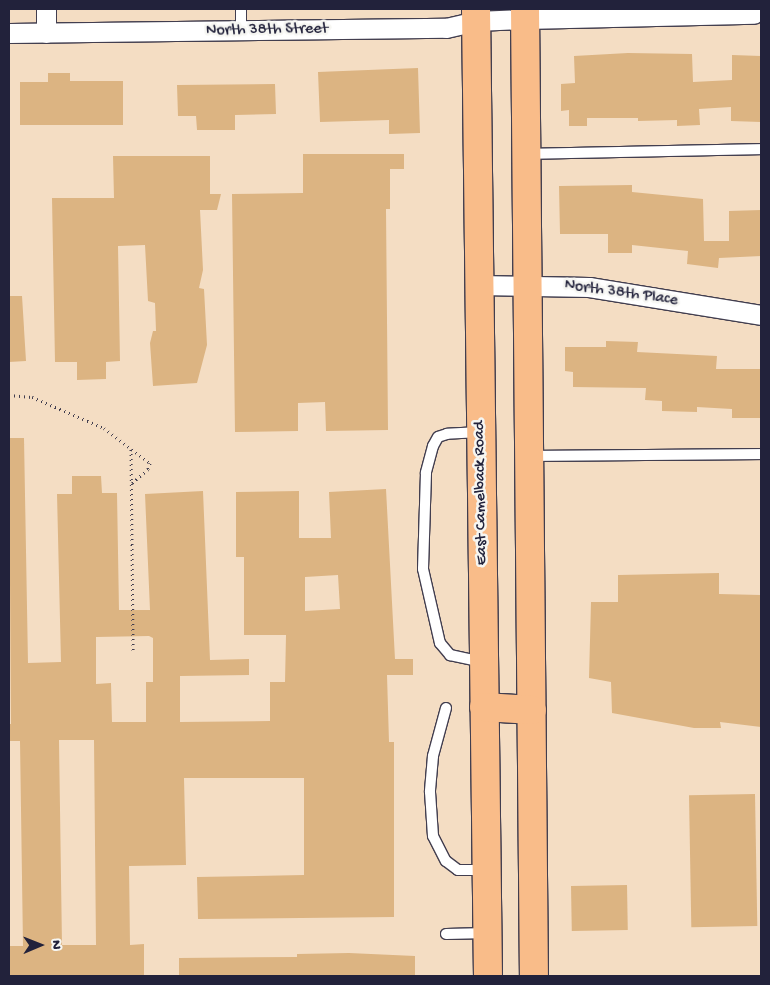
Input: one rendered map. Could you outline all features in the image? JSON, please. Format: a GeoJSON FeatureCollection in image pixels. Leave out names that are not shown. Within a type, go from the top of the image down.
{"type":"FeatureCollection","features":[{"type":"Feature","properties":{"kind":"main road"},"geometry":{"type":"LineString","coordinates":[[525,14],[534,976]]}},
{"type":"Feature","properties":{"kind":"main road","name":"East Camelback Road"},"geometry":{"type":"LineString","coordinates":[[476,15],[488,976]]}},
{"type":"Feature","properties":{"kind":"main road"},"geometry":{"type":"LineString","coordinates":[[484,707],[532,710]]}},
{"type":"Feature","properties":{"kind":"street"},"geometry":{"type":"LineString","coordinates":[[46,9],[46,33]]}},
{"type":"Feature","properties":{"kind":"street"},"geometry":{"type":"LineString","coordinates":[[525,14],[754,14]]}},
{"type":"Feature","properties":{"kind":"street","name":"North 38th Street"},"geometry":{"type":"LineString","coordinates":[[9,33],[446,28],[476,15],[525,14]]}},
{"type":"Feature","properties":{"kind":"street","name":"North 38th Place"},"geometry":{"type":"LineString","coordinates":[[479,285],[590,287],[761,315]]}},
{"type":"Feature","properties":{"kind":"lane"},"geometry":{"type":"LineString","coordinates":[[241,9],[241,31]]}},
{"type":"Feature","properties":{"kind":"lane"},"geometry":{"type":"LineString","coordinates":[[526,154],[761,149]]}},
{"type":"Feature","properties":{"kind":"lane"},"geometry":{"type":"LineString","coordinates":[[481,432],[447,434],[438,438],[433,446],[426,473],[423,569],[440,643],[450,655],[484,662]]}},
{"type":"Feature","properties":{"kind":"lane"},"geometry":{"type":"LineString","coordinates":[[529,456],[761,454]]}},
{"type":"Feature","properties":{"kind":"lane"},"geometry":{"type":"LineString","coordinates":[[446,708],[433,756],[430,792],[433,836],[446,861],[458,870],[487,870]]}},
{"type":"Feature","properties":{"kind":"lane"},"geometry":{"type":"LineString","coordinates":[[446,934],[488,933]]}},
{"type":"Feature","properties":{"kind":"path"},"geometry":{"type":"LineString","coordinates":[[9,395],[32,397],[60,407],[104,428],[150,462],[148,469],[132,483]]}},
{"type":"Feature","properties":{"kind":"path"},"geometry":{"type":"LineString","coordinates":[[131,449],[133,652]]}},
{"type":"Feature","properties":{"kind":"building"},"geometry":{"type":"Polygon","coordinates":[[[628,53],[692,54],[693,82],[732,80],[732,55],[761,56],[761,122],[731,121],[731,107],[699,109],[700,125],[677,126],[677,120],[638,121],[638,118],[587,118],[587,126],[569,126],[569,110],[561,111],[561,84],[575,83],[574,56],[628,53]]]}},
{"type":"Feature","properties":{"kind":"building"},"geometry":{"type":"Polygon","coordinates":[[[418,68],[420,133],[389,134],[389,120],[320,122],[318,72],[418,68]]]}},
{"type":"Feature","properties":{"kind":"building"},"geometry":{"type":"Polygon","coordinates":[[[48,73],[70,73],[70,81],[123,81],[123,125],[20,125],[20,82],[48,82],[48,73]]]}},
{"type":"Feature","properties":{"kind":"building"},"geometry":{"type":"Polygon","coordinates":[[[275,84],[276,114],[235,115],[235,130],[197,130],[196,116],[178,116],[177,85],[275,84]]]}},
{"type":"Feature","properties":{"kind":"building"},"geometry":{"type":"Polygon","coordinates":[[[303,154],[404,154],[404,169],[390,169],[390,209],[386,209],[388,430],[326,431],[325,402],[298,403],[298,431],[235,432],[232,194],[303,193],[303,154]]]}},
{"type":"Feature","properties":{"kind":"building"},"geometry":{"type":"Polygon","coordinates":[[[113,156],[210,156],[210,194],[221,194],[217,210],[200,210],[203,270],[199,288],[204,289],[207,345],[197,383],[153,386],[150,343],[153,331],[156,331],[155,303],[148,301],[145,245],[118,246],[120,361],[106,362],[106,379],[77,380],[77,362],[55,362],[52,198],[114,198],[113,156]]]}},
{"type":"Feature","properties":{"kind":"building"},"geometry":{"type":"Polygon","coordinates":[[[632,185],[632,192],[703,199],[704,241],[729,241],[729,211],[761,210],[761,256],[719,258],[718,268],[687,264],[688,251],[632,245],[632,253],[608,253],[608,234],[560,234],[559,186],[632,185]]]}},
{"type":"Feature","properties":{"kind":"building"},"geometry":{"type":"Polygon","coordinates":[[[9,296],[22,296],[26,361],[9,362],[9,296]]]}},
{"type":"Feature","properties":{"kind":"building"},"geometry":{"type":"Polygon","coordinates":[[[606,341],[638,342],[637,352],[717,356],[716,369],[761,369],[761,418],[732,418],[732,409],[697,407],[697,412],[662,411],[662,401],[645,400],[646,388],[573,387],[573,372],[565,371],[565,347],[606,347],[606,341]]]}},
{"type":"Feature","properties":{"kind":"building"},"geometry":{"type":"Polygon","coordinates":[[[9,438],[24,438],[28,663],[61,662],[57,494],[72,494],[72,476],[101,476],[102,493],[117,493],[119,610],[150,610],[145,494],[203,491],[210,660],[249,659],[249,675],[180,676],[180,722],[270,721],[270,682],[285,682],[286,635],[244,635],[244,557],[236,557],[236,492],[299,491],[299,538],[331,538],[329,492],[386,489],[395,659],[413,659],[413,675],[387,675],[389,742],[394,742],[394,917],[198,919],[197,877],[304,875],[304,778],[184,778],[186,865],[129,866],[130,945],[144,944],[144,976],[9,976],[9,946],[23,946],[20,741],[9,741],[9,724],[11,724],[9,438]],[[338,575],[305,577],[305,611],[340,609],[338,575]],[[149,636],[96,637],[96,684],[111,683],[112,722],[146,722],[146,682],[153,682],[153,638],[149,636]],[[59,740],[62,945],[96,945],[94,740],[59,740]]]}},
{"type":"Feature","properties":{"kind":"building"},"geometry":{"type":"Polygon","coordinates":[[[719,573],[719,594],[761,595],[761,727],[720,722],[721,728],[694,728],[612,713],[611,682],[589,678],[591,602],[618,602],[618,575],[719,573]]]}},
{"type":"Feature","properties":{"kind":"building"},"geometry":{"type":"Polygon","coordinates":[[[755,794],[757,926],[691,927],[689,795],[755,794]]]}},
{"type":"Feature","properties":{"kind":"building"},"geometry":{"type":"Polygon","coordinates":[[[627,885],[628,930],[572,931],[571,886],[627,885]]]}},
{"type":"Feature","properties":{"kind":"building"},"geometry":{"type":"Polygon","coordinates":[[[349,953],[415,956],[415,976],[179,976],[179,958],[297,957],[297,954],[349,953]]]}}]}
